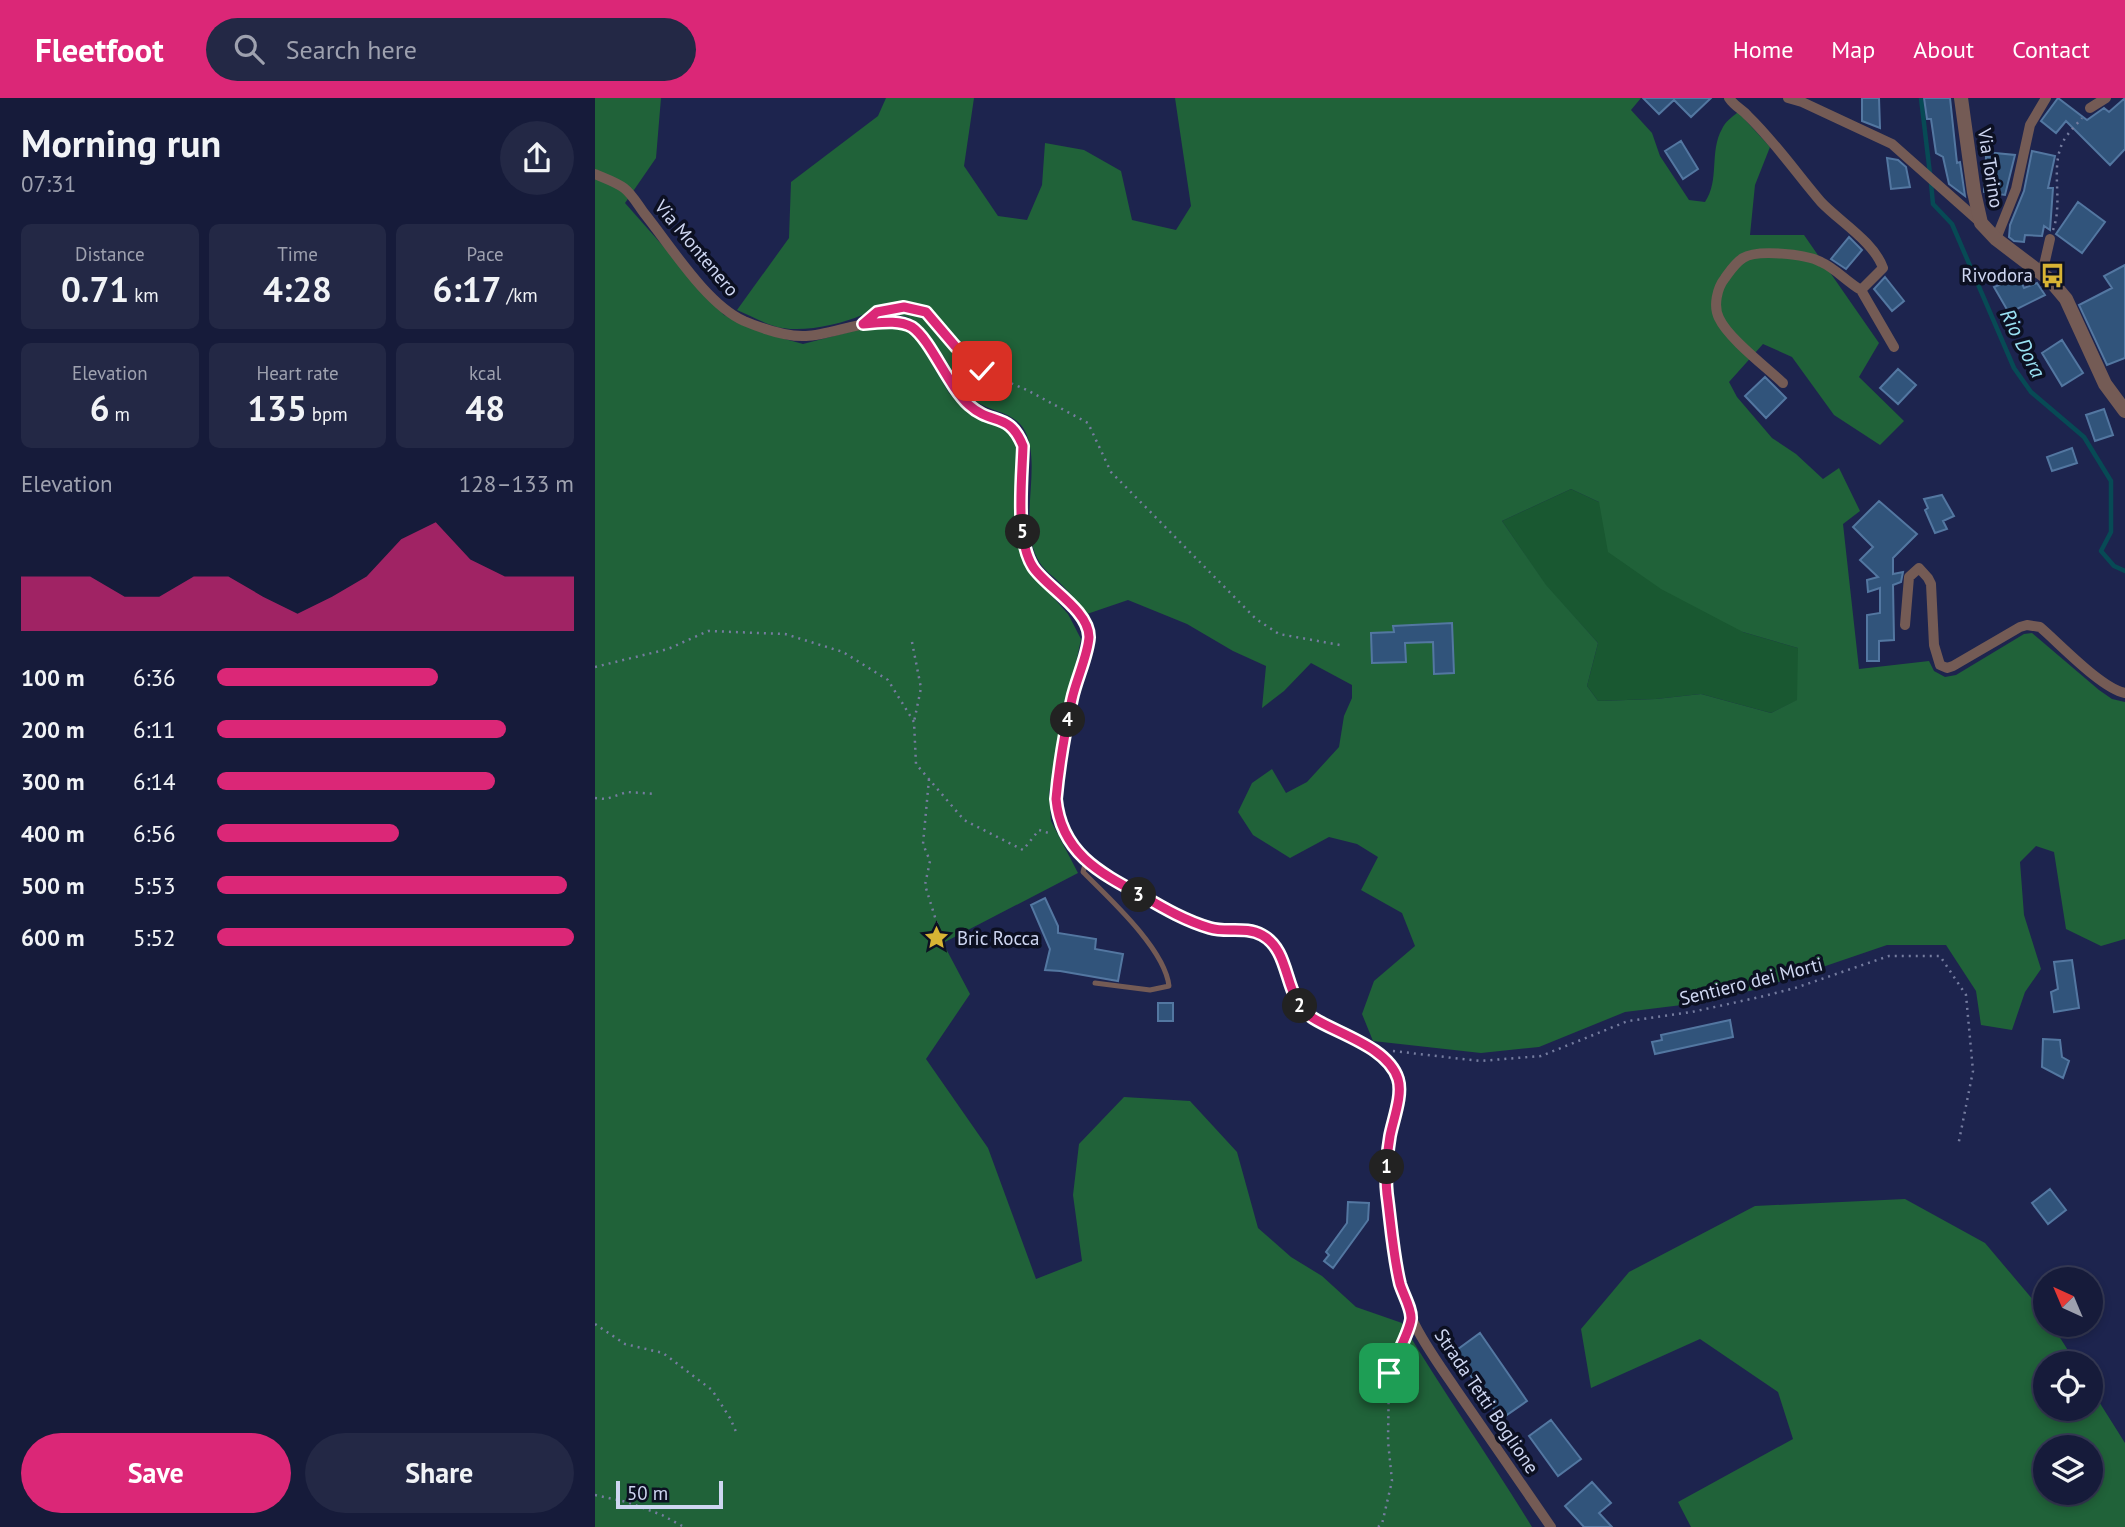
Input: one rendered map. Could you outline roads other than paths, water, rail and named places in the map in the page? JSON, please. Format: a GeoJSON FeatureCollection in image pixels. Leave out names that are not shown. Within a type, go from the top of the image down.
{"type":"FeatureCollection","features":[{"type":"Feature","properties":{"kind":"street"},"geometry":{"type":"LineString","coordinates":[[1729,98],[1735,107],[1747,113],[1822,202],[1876,253],[1883,268],[1861,290]]}},
{"type":"Feature","properties":{"kind":"street"},"geometry":{"type":"LineString","coordinates":[[1787,98],[1802,102],[1892,144],[1981,223]]}},
{"type":"Feature","properties":{"kind":"street","name":"Via Torino"},"geometry":{"type":"LineString","coordinates":[[1961,98],[1981,223],[1996,239],[2042,274],[2066,299],[2105,384],[2125,411]]}},
{"type":"Feature","properties":{"kind":"street"},"geometry":{"type":"LineString","coordinates":[[1996,239],[2016,189],[2030,125],[2046,98]]}},
{"type":"Feature","properties":{"kind":"street"},"geometry":{"type":"LineString","coordinates":[[2090,108],[2106,98]]}},
{"type":"Feature","properties":{"kind":"street","name":"Via Montenero"},"geometry":{"type":"LineString","coordinates":[[595,174],[624,188],[704,289],[725,309],[744,321],[786,335],[807,336],[863,324],[901,323],[912,328],[922,338],[954,390],[962,398],[980,414],[1005,421],[1018,434],[1023,446],[1023,527],[1026,547],[1033,567],[1070,603],[1087,626],[1089,637],[1072,698],[1056,791],[1057,813],[1069,840]]}},
{"type":"Feature","properties":{"kind":"street"},"geometry":{"type":"LineString","coordinates":[[2042,274],[2050,239]]}},
{"type":"Feature","properties":{"kind":"street"},"geometry":{"type":"LineString","coordinates":[[1783,383],[1731,334],[1718,318],[1716,301],[1720,284],[1735,264],[1745,256],[1768,253],[1803,256],[1822,262],[1861,290],[1894,347]]}},
{"type":"Feature","properties":{"kind":"street"},"geometry":{"type":"LineString","coordinates":[[1905,625],[1909,578],[1919,568],[1931,584],[1934,645],[1940,664],[1947,668],[1953,666],[2020,626],[2040,626],[2104,683],[2125,693]]}},
{"type":"Feature","properties":{"kind":"street","name":"Strada Tetti Boglione"},"geometry":{"type":"LineString","coordinates":[[1069,840],[1086,861],[1101,873],[1190,922],[1214,929],[1247,930],[1262,934],[1278,952],[1290,989],[1300,1006],[1311,1017],[1372,1050],[1388,1063],[1398,1080],[1386,1183],[1400,1283],[1411,1318],[1478,1422],[1551,1527]]}},
{"type":"Feature","properties":{"kind":"lane"},"geometry":{"type":"LineString","coordinates":[[1086,861],[1083,872],[1132,919],[1168,974],[1169,986],[1150,990],[1095,983]]}},
{"type":"Feature","properties":{"kind":"waterway","name":"Rio Dora"},"geometry":{"type":"LineString","coordinates":[[1921,98],[1930,174]]}},
{"type":"Feature","properties":{"kind":"waterway","name":"Rio Dora"},"geometry":{"type":"LineString","coordinates":[[1931,183],[1933,204],[1952,224],[2014,368],[2031,392],[2084,437],[2111,481],[2111,532],[2101,551],[2114,566],[2125,571]]}},
{"type":"Feature","properties":{"kind":"place","name":"Rivodora"},"geometry":{"type":"Point","coordinates":[2053,275]}},
{"type":"Feature","properties":{"kind":"place","name":"Bric Rocca"},"geometry":{"type":"Point","coordinates":[937,938]}}]}
